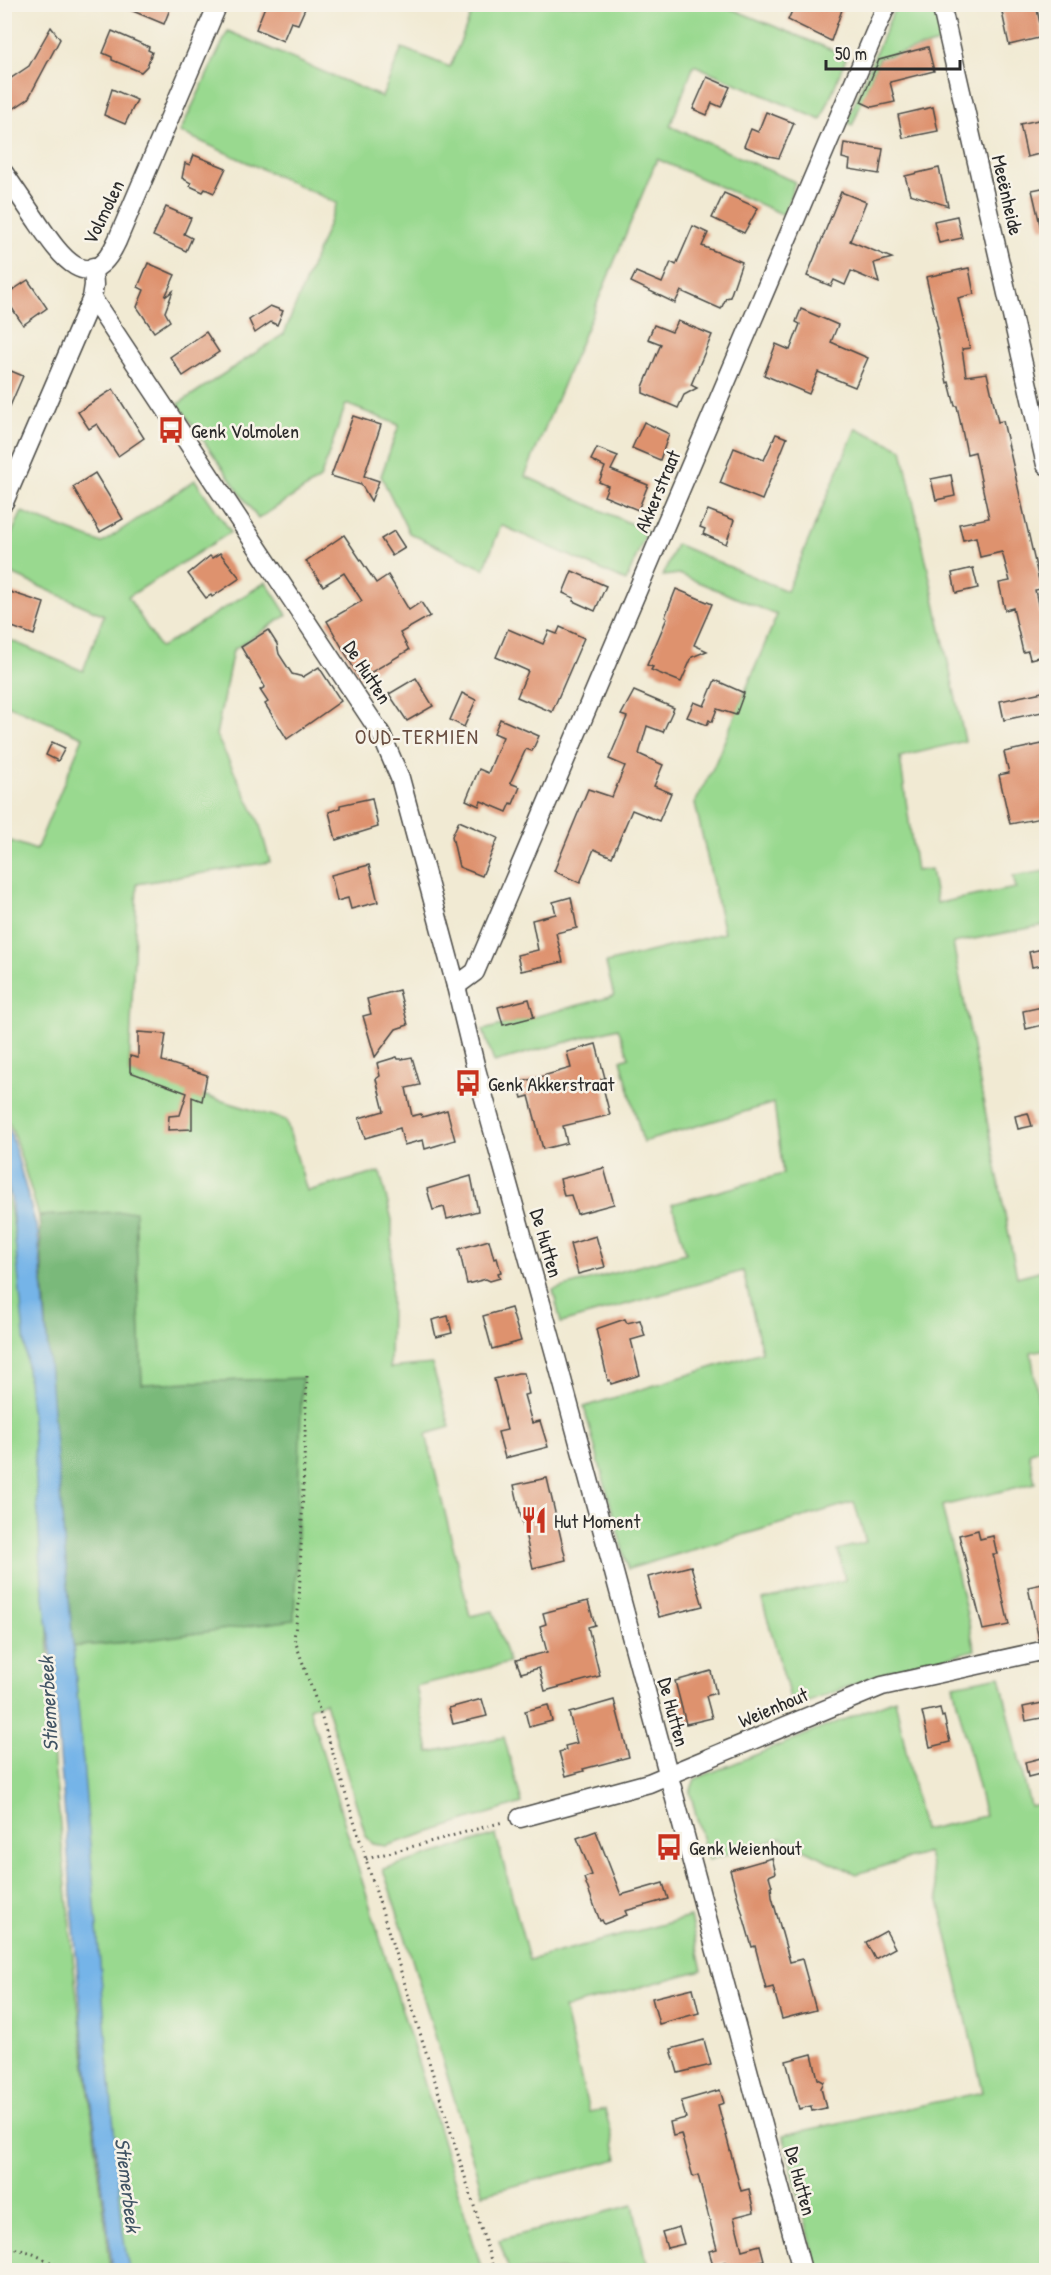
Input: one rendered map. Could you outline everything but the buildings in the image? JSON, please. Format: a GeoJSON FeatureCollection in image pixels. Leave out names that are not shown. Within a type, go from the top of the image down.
{"type":"FeatureCollection","features":[{"type":"Feature","properties":{"kind":"street","name":"Volmolen"},"geometry":{"type":"LineString","coordinates":[[4,502],[92,298],[93,267],[104,262],[112,252],[218,4]]}},
{"type":"Feature","properties":{"kind":"street","name":"Akkerstraat"},"geometry":{"type":"LineString","coordinates":[[456,986],[475,972],[887,4]]}},
{"type":"Feature","properties":{"kind":"street","name":"Meeënheide"},"geometry":{"type":"LineString","coordinates":[[941,4],[1047,465]]}},
{"type":"Feature","properties":{"kind":"street"},"geometry":{"type":"LineString","coordinates":[[4,173],[63,258],[80,269],[93,267]]}},
{"type":"Feature","properties":{"kind":"street","name":"De Hutten"},"geometry":{"type":"LineString","coordinates":[[92,298],[381,734],[400,778],[476,1069],[802,2271]]}},
{"type":"Feature","properties":{"kind":"street","name":"Weienhout"},"geometry":{"type":"LineString","coordinates":[[520,1818],[650,1783],[882,1686],[1047,1650]]}},
{"type":"Feature","properties":{"kind":"path"},"geometry":{"type":"LineString","coordinates":[[307,1376],[299,1604],[294,1638],[366,1859],[494,2271]]}},
{"type":"Feature","properties":{"kind":"path"},"geometry":{"type":"LineString","coordinates":[[366,1859],[520,1818]]}},
{"type":"Feature","properties":{"kind":"path"},"geometry":{"type":"LineString","coordinates":[[4,2246],[29,2252],[67,2271]]}},
{"type":"Feature","properties":{"kind":"green space"},"geometry":{"type":"Polygon","coordinates":[[[475,5],[722,5],[847,56],[821,120],[694,65],[670,126],[795,182],[784,215],[657,159],[525,476],[647,531],[626,581],[501,525],[484,569],[409,533],[381,476],[399,425],[346,404],[320,479],[258,519],[178,404],[284,334],[337,203],[180,132],[228,31],[382,97],[402,48],[450,67],[475,5]]]}},
{"type":"Feature","properties":{"kind":"green space"},"geometry":{"type":"Polygon","coordinates":[[[896,5],[935,5],[943,42],[879,58],[852,126],[847,121],[896,5]]]}},
{"type":"Feature","properties":{"kind":"green space"},"geometry":{"type":"Polygon","coordinates":[[[856,428],[902,449],[965,741],[900,757],[916,871],[931,869],[937,903],[1016,888],[1013,876],[1046,871],[1046,925],[953,943],[1017,1277],[1046,1269],[1046,1349],[1031,1352],[1045,1446],[1029,1453],[1035,1483],[942,1506],[975,1650],[897,1671],[894,1669],[793,1708],[762,1600],[845,1580],[838,1550],[866,1542],[854,1502],[628,1569],[584,1407],[762,1352],[743,1271],[561,1323],[553,1290],[686,1253],[672,1204],[783,1174],[774,1103],[643,1142],[621,1060],[629,1057],[618,1028],[494,1062],[483,1030],[614,996],[606,963],[724,933],[695,803],[714,766],[777,615],[679,574],[663,576],[676,544],[787,591],[856,428]]]}},
{"type":"Feature","properties":{"kind":"green space"},"geometry":{"type":"Polygon","coordinates":[[[195,480],[231,532],[128,597],[160,648],[266,582],[287,615],[233,650],[216,735],[259,822],[270,862],[137,884],[129,1073],[286,1120],[307,1191],[380,1172],[392,1220],[390,1368],[432,1364],[450,1427],[426,1434],[470,1616],[493,1611],[509,1663],[416,1686],[429,1752],[504,1737],[522,1803],[386,1846],[373,1844],[366,1836],[325,1702],[309,1708],[482,2270],[128,2270],[120,2228],[68,1647],[140,1641],[302,1378],[142,1384],[135,1212],[39,1216],[13,1132],[5,1114],[5,857],[11,841],[36,850],[83,737],[5,704],[5,638],[83,671],[104,615],[5,571],[4,550],[22,512],[102,543],[195,480]]]}},
{"type":"Feature","properties":{"kind":"green space"},"geometry":{"type":"Polygon","coordinates":[[[4,1177],[21,1264],[41,1480],[54,1764],[76,1988],[111,2270],[5,2270],[4,1177]]]}},
{"type":"Feature","properties":{"kind":"green space"},"geometry":{"type":"Polygon","coordinates":[[[135,1211],[142,1384],[302,1378],[294,1620],[140,1641],[68,1647],[39,1216],[135,1211]]]}},
{"type":"Feature","properties":{"kind":"green space"},"geometry":{"type":"Polygon","coordinates":[[[1000,1676],[1030,1806],[1046,1803],[1046,2270],[818,2270],[783,2135],[983,2092],[928,1853],[856,1874],[781,1838],[708,1860],[690,1792],[695,1779],[895,1699],[923,1830],[985,1816],[953,1685],[1000,1676]]]}},
{"type":"Feature","properties":{"kind":"green space"},"geometry":{"type":"Polygon","coordinates":[[[496,1835],[529,1960],[690,1917],[702,1970],[564,2008],[589,2112],[605,2109],[618,2159],[483,2194],[383,1869],[496,1835]]]}},
{"type":"Feature","properties":{"kind":"green space"},"geometry":{"type":"Polygon","coordinates":[[[633,2205],[650,2270],[509,2270],[499,2240],[633,2205]]]}},
{"type":"Feature","properties":{"kind":"water"},"geometry":{"type":"Polygon","coordinates":[[[4,1119],[11,1134],[38,1233],[123,2234],[129,2270],[113,2270],[82,2025],[52,1657],[42,1583],[33,1433],[11,1197],[5,1176],[4,1119]]]}},
{"type":"Feature","properties":{"kind":"place","name":"Genk Volmolen"},"geometry":{"type":"Point","coordinates":[171,430]}},
{"type":"Feature","properties":{"kind":"place","name":"Genk Akkerstraat"},"geometry":{"type":"Point","coordinates":[468,1083]}},
{"type":"Feature","properties":{"kind":"place","name":"Hut Moment"},"geometry":{"type":"Point","coordinates":[534,1520]}},
{"type":"Feature","properties":{"kind":"place","name":"Genk Weienhout"},"geometry":{"type":"Point","coordinates":[669,1847]}},
{"type":"Feature","properties":{"kind":"district","name":"OUD-TERMIEN"},"geometry":{"type":"Point","coordinates":[417,736]}},
{"type":"Feature","properties":{"kind":"water label","name":"Stiemerbeek"},"geometry":{"type":"Point","coordinates":[48,1704]}},
{"type":"Feature","properties":{"kind":"water label","name":"Stiemerbeek"},"geometry":{"type":"Point","coordinates":[128,2185]}}]}
